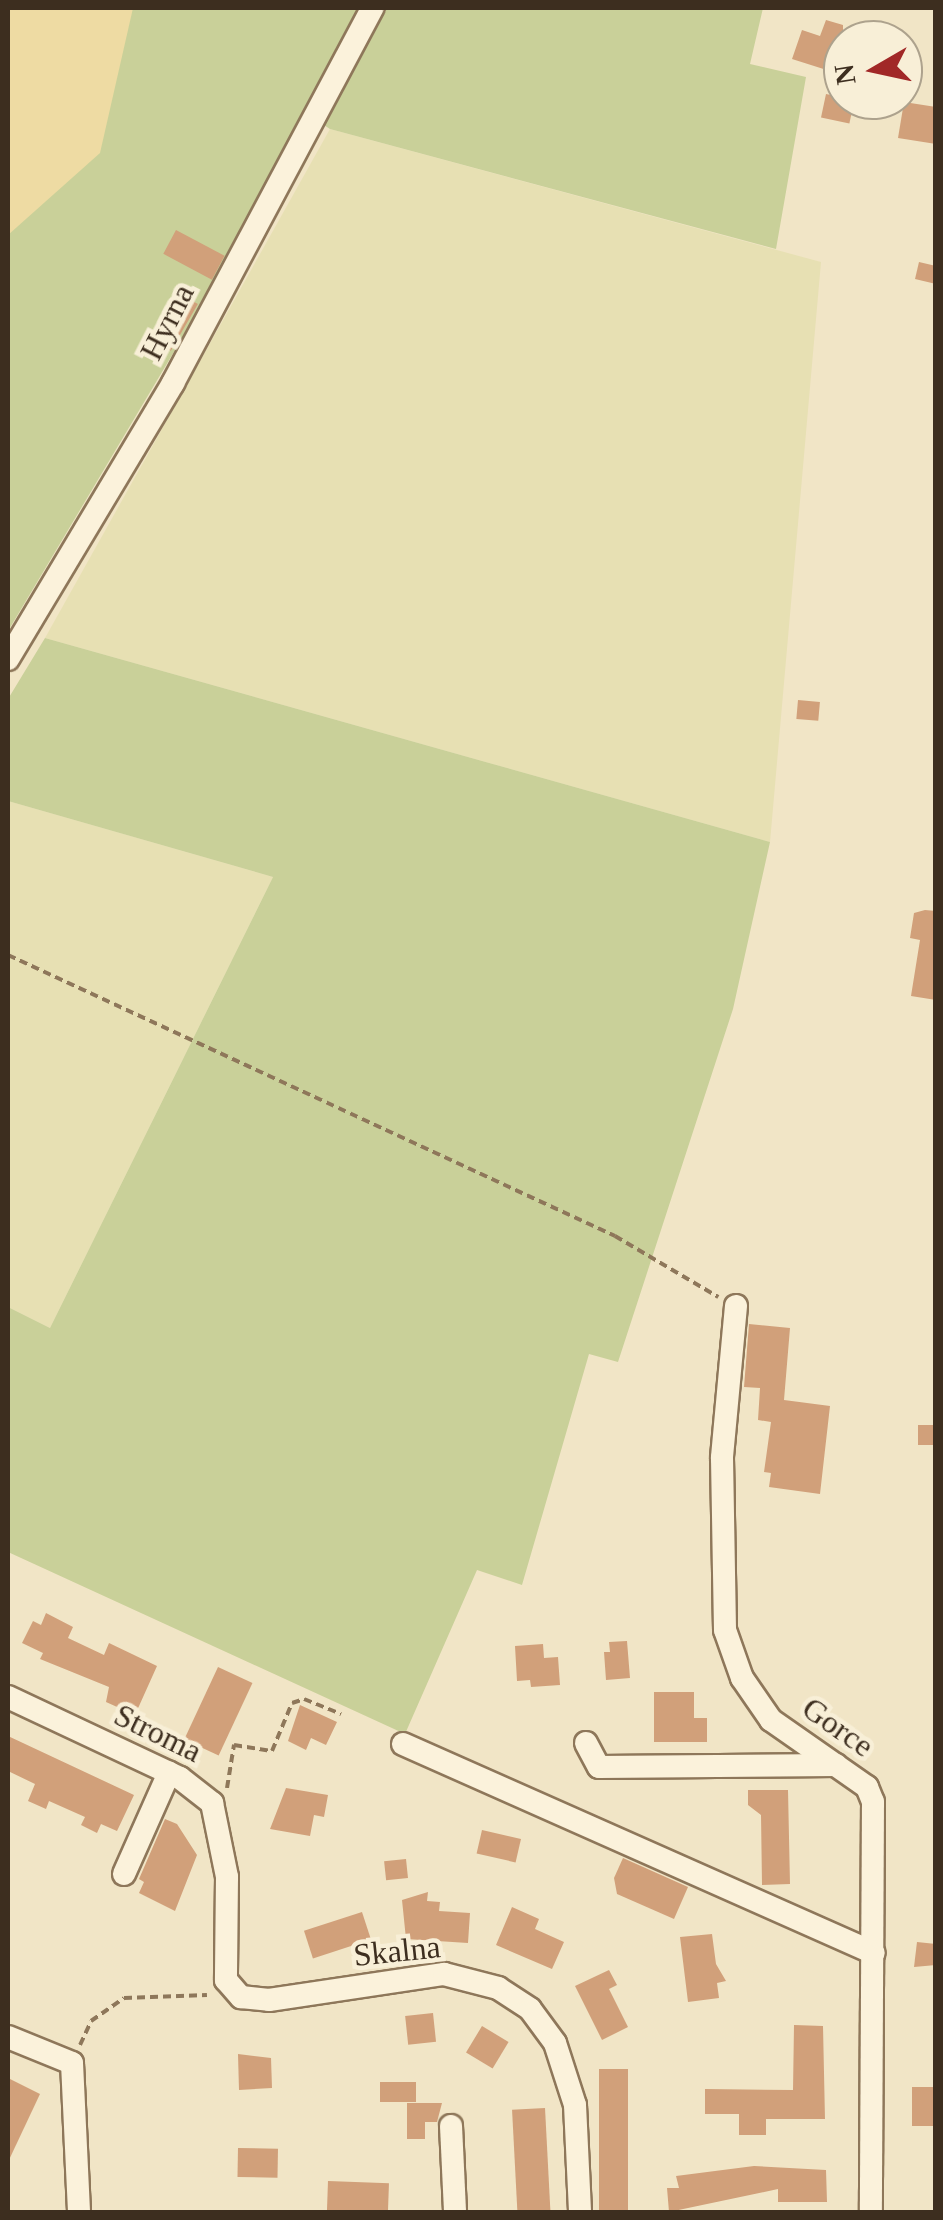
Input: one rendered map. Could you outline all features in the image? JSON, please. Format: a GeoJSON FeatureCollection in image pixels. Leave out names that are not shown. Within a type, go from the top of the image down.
{"type":"FeatureCollection","features":[{"type":"Feature","properties":{"kind":"street","name":"Hyrna"},"geometry":{"type":"LineString","coordinates":[[8,658],[172,383],[372,8]]}},
{"type":"Feature","properties":{"kind":"street","name":"Gorce"},"geometry":{"type":"LineString","coordinates":[[736,1306],[722,1458],[725,1630],[742,1678],[771,1720],[867,1787],[873,1802],[871,2212]]}},
{"type":"Feature","properties":{"kind":"street","name":"Stroma"},"geometry":{"type":"LineString","coordinates":[[8,1697],[202,1790],[220,1820],[231,1990]]}},
{"type":"Feature","properties":{"kind":"street"},"geometry":{"type":"LineString","coordinates":[[403,1744],[874,1953]]}},
{"type":"Feature","properties":{"kind":"street"},"geometry":{"type":"LineString","coordinates":[[586,1744],[599,1767],[838,1766]]}},
{"type":"Feature","properties":{"kind":"street"},"geometry":{"type":"LineString","coordinates":[[124,1874],[169,1773]]}},
{"type":"Feature","properties":{"kind":"street","name":"Skalna"},"geometry":{"type":"LineString","coordinates":[[231,1990],[270,2000],[444,1974],[514,1998],[543,2025],[563,2060],[575,2105],[580,2212]]}},
{"type":"Feature","properties":{"kind":"street"},"geometry":{"type":"LineString","coordinates":[[8,2037],[72,2063],[79,2212]]}},
{"type":"Feature","properties":{"kind":"street"},"geometry":{"type":"LineString","coordinates":[[452,2126],[455,2212]]}},
{"type":"Feature","properties":{"kind":"path"},"geometry":{"type":"LineString","coordinates":[[8,955],[615,1236],[736,1306]]}},
{"type":"Feature","properties":{"kind":"path"},"geometry":{"type":"LineString","coordinates":[[232,1783],[234,1745],[272,1751],[297,1700],[341,1714]]}},
{"type":"Feature","properties":{"kind":"path"},"geometry":{"type":"LineString","coordinates":[[72,2063],[90,2021],[124,1998],[194,1998],[231,1990]]}},
{"type":"Feature","properties":{"kind":"shaded area"},"geometry":{"type":"Polygon","coordinates":[[[330,129],[821,262],[770,842],[45,638],[330,129]]]}},
{"type":"Feature","properties":{"kind":"shaded area"},"geometry":{"type":"Polygon","coordinates":[[[8,801],[273,877],[50,1328],[8,1307],[8,801]]]}},
{"type":"Feature","properties":{"kind":"green space"},"geometry":{"type":"Polygon","coordinates":[[[8,8],[763,8],[750,64],[806,77],[776,249],[330,129],[313,118],[8,631],[8,8]]]}},
{"type":"Feature","properties":{"kind":"green space"},"geometry":{"type":"Polygon","coordinates":[[[45,638],[770,842],[733,1009],[618,1362],[589,1354],[522,1585],[477,1570],[405,1734],[8,1552],[8,1307],[50,1328],[273,877],[8,801],[8,699],[45,638]]]}},
{"type":"Feature","properties":{"kind":"sand"},"geometry":{"type":"Polygon","coordinates":[[[8,8],[133,8],[100,153],[8,235],[8,8]]]}},
{"type":"Feature","properties":{"kind":"building"},"geometry":{"type":"Polygon","coordinates":[[[823,28],[823,69],[792,59],[802,30],[820,36],[823,28]]]}},
{"type":"Feature","properties":{"kind":"building"},"geometry":{"type":"Polygon","coordinates":[[[923,105],[936,107],[936,144],[898,138],[901,120],[923,120],[923,105]]]}},
{"type":"Feature","properties":{"kind":"building"},"geometry":{"type":"Polygon","coordinates":[[[176,230],[225,256],[212,280],[163,254],[176,230]]]}},
{"type":"Feature","properties":{"kind":"building"},"geometry":{"type":"Polygon","coordinates":[[[919,262],[936,266],[936,284],[915,279],[919,262]]]}},
{"type":"Feature","properties":{"kind":"building"},"geometry":{"type":"Polygon","coordinates":[[[184,296],[198,304],[171,351],[157,343],[184,296]]]}},
{"type":"Feature","properties":{"kind":"building"},"geometry":{"type":"Polygon","coordinates":[[[798,700],[820,702],[818,721],[796,719],[798,700]]]}},
{"type":"Feature","properties":{"kind":"building"},"geometry":{"type":"Polygon","coordinates":[[[936,911],[936,1000],[911,996],[920,940],[910,938],[914,913],[936,911]]]}},
{"type":"Feature","properties":{"kind":"building"},"geometry":{"type":"Polygon","coordinates":[[[749,1324],[790,1328],[784,1400],[830,1406],[820,1494],[769,1487],[771,1473],[764,1472],[771,1422],[758,1420],[760,1388],[744,1387],[749,1324]]]}},
{"type":"Feature","properties":{"kind":"building"},"geometry":{"type":"Polygon","coordinates":[[[918,1425],[936,1425],[936,1445],[918,1445],[918,1425]]]}},
{"type":"Feature","properties":{"kind":"building"},"geometry":{"type":"Polygon","coordinates":[[[46,1613],[73,1627],[68,1638],[104,1655],[109,1643],[157,1666],[135,1715],[106,1702],[109,1687],[40,1659],[43,1653],[22,1643],[33,1621],[41,1625],[46,1613]]]}},
{"type":"Feature","properties":{"kind":"building"},"geometry":{"type":"Polygon","coordinates":[[[627,1641],[630,1678],[606,1680],[604,1652],[610,1652],[609,1642],[627,1641]]]}},
{"type":"Feature","properties":{"kind":"building"},"geometry":{"type":"Polygon","coordinates":[[[543,1644],[544,1658],[558,1657],[560,1685],[531,1687],[530,1680],[517,1681],[515,1646],[543,1644]]]}},
{"type":"Feature","properties":{"kind":"building"},"geometry":{"type":"Polygon","coordinates":[[[218,1667],[252,1683],[219,1756],[184,1740],[218,1667]]]}},
{"type":"Feature","properties":{"kind":"building"},"geometry":{"type":"Polygon","coordinates":[[[654,1692],[694,1692],[694,1718],[707,1718],[707,1742],[654,1742],[654,1692]]]}},
{"type":"Feature","properties":{"kind":"building"},"geometry":{"type":"Polygon","coordinates":[[[300,1705],[337,1722],[326,1745],[311,1738],[306,1750],[288,1741],[300,1705]]]}},
{"type":"Feature","properties":{"kind":"building"},"geometry":{"type":"Polygon","coordinates":[[[8,1736],[134,1795],[117,1831],[101,1824],[97,1833],[81,1825],[85,1817],[49,1801],[46,1809],[28,1801],[35,1784],[8,1771],[8,1736]]]}},
{"type":"Feature","properties":{"kind":"building"},"geometry":{"type":"Polygon","coordinates":[[[286,1788],[328,1795],[324,1817],[314,1815],[310,1836],[270,1829],[286,1788]]]}},
{"type":"Feature","properties":{"kind":"building"},"geometry":{"type":"Polygon","coordinates":[[[748,1790],[788,1790],[790,1884],[762,1885],[761,1815],[748,1805],[748,1790]]]}},
{"type":"Feature","properties":{"kind":"building"},"geometry":{"type":"Polygon","coordinates":[[[165,1819],[177,1824],[197,1855],[175,1911],[139,1893],[144,1882],[139,1879],[165,1819]]]}},
{"type":"Feature","properties":{"kind":"building"},"geometry":{"type":"Polygon","coordinates":[[[482,1830],[521,1839],[516,1862],[477,1853],[482,1830]]]}},
{"type":"Feature","properties":{"kind":"building"},"geometry":{"type":"Polygon","coordinates":[[[623,1858],[688,1887],[674,1919],[617,1894],[614,1878],[623,1858]]]}},
{"type":"Feature","properties":{"kind":"building"},"geometry":{"type":"Polygon","coordinates":[[[406,1859],[408,1878],[386,1880],[384,1861],[406,1859]]]}},
{"type":"Feature","properties":{"kind":"building"},"geometry":{"type":"Polygon","coordinates":[[[428,1892],[427,1901],[440,1902],[439,1911],[470,1913],[468,1943],[406,1939],[402,1900],[428,1892]]]}},
{"type":"Feature","properties":{"kind":"building"},"geometry":{"type":"Polygon","coordinates":[[[512,1907],[539,1919],[535,1929],[564,1942],[552,1969],[496,1945],[512,1907]]]}},
{"type":"Feature","properties":{"kind":"building"},"geometry":{"type":"Polygon","coordinates":[[[362,1912],[371,1940],[313,1958],[304,1931],[362,1912]]]}},
{"type":"Feature","properties":{"kind":"building"},"geometry":{"type":"Polygon","coordinates":[[[712,1934],[716,1964],[726,1981],[717,1983],[719,1998],[688,2002],[680,1937],[712,1934]]]}},
{"type":"Feature","properties":{"kind":"building"},"geometry":{"type":"Polygon","coordinates":[[[917,1942],[936,1944],[936,1965],[914,1967],[917,1942]]]}},
{"type":"Feature","properties":{"kind":"building"},"geometry":{"type":"Polygon","coordinates":[[[609,1970],[617,1985],[609,1989],[628,2027],[602,2040],[575,1986],[609,1970]]]}},
{"type":"Feature","properties":{"kind":"building"},"geometry":{"type":"Polygon","coordinates":[[[433,2013],[436,2042],[408,2045],[405,2016],[433,2013]]]}},
{"type":"Feature","properties":{"kind":"building"},"geometry":{"type":"Polygon","coordinates":[[[794,2025],[823,2026],[825,2119],[766,2119],[766,2135],[739,2135],[739,2114],[705,2114],[705,2089],[793,2090],[794,2025]]]}},
{"type":"Feature","properties":{"kind":"building"},"geometry":{"type":"Polygon","coordinates":[[[482,2026],[509,2042],[493,2069],[466,2053],[482,2026]]]}},
{"type":"Feature","properties":{"kind":"building"},"geometry":{"type":"Polygon","coordinates":[[[238,2054],[271,2058],[272,2088],[239,2090],[238,2054]]]}},
{"type":"Feature","properties":{"kind":"building"},"geometry":{"type":"Polygon","coordinates":[[[599,2069],[628,2069],[628,2212],[599,2212],[599,2069]]]}},
{"type":"Feature","properties":{"kind":"building"},"geometry":{"type":"Polygon","coordinates":[[[8,2078],[40,2094],[8,2162],[8,2078]]]}},
{"type":"Feature","properties":{"kind":"building"},"geometry":{"type":"Polygon","coordinates":[[[380,2082],[416,2082],[416,2102],[380,2102],[380,2082]]]}},
{"type":"Feature","properties":{"kind":"building"},"geometry":{"type":"Polygon","coordinates":[[[912,2087],[936,2087],[936,2126],[912,2126],[912,2087]]]}},
{"type":"Feature","properties":{"kind":"building"},"geometry":{"type":"Polygon","coordinates":[[[407,2103],[442,2103],[437,2122],[425,2122],[425,2139],[407,2139],[407,2103]]]}},
{"type":"Feature","properties":{"kind":"building"},"geometry":{"type":"Polygon","coordinates":[[[545,2108],[550,2212],[517,2212],[512,2110],[545,2108]]]}},
{"type":"Feature","properties":{"kind":"building"},"geometry":{"type":"Polygon","coordinates":[[[238,2148],[278,2149],[277,2178],[237,2177],[238,2148]]]}},
{"type":"Feature","properties":{"kind":"building"},"geometry":{"type":"Polygon","coordinates":[[[754,2166],[826,2170],[827,2202],[778,2202],[778,2189],[669,2212],[667,2188],[679,2188],[676,2176],[754,2166]]]}},
{"type":"Feature","properties":{"kind":"building"},"geometry":{"type":"Polygon","coordinates":[[[328,2181],[389,2183],[388,2212],[327,2212],[328,2181]]]}}]}
